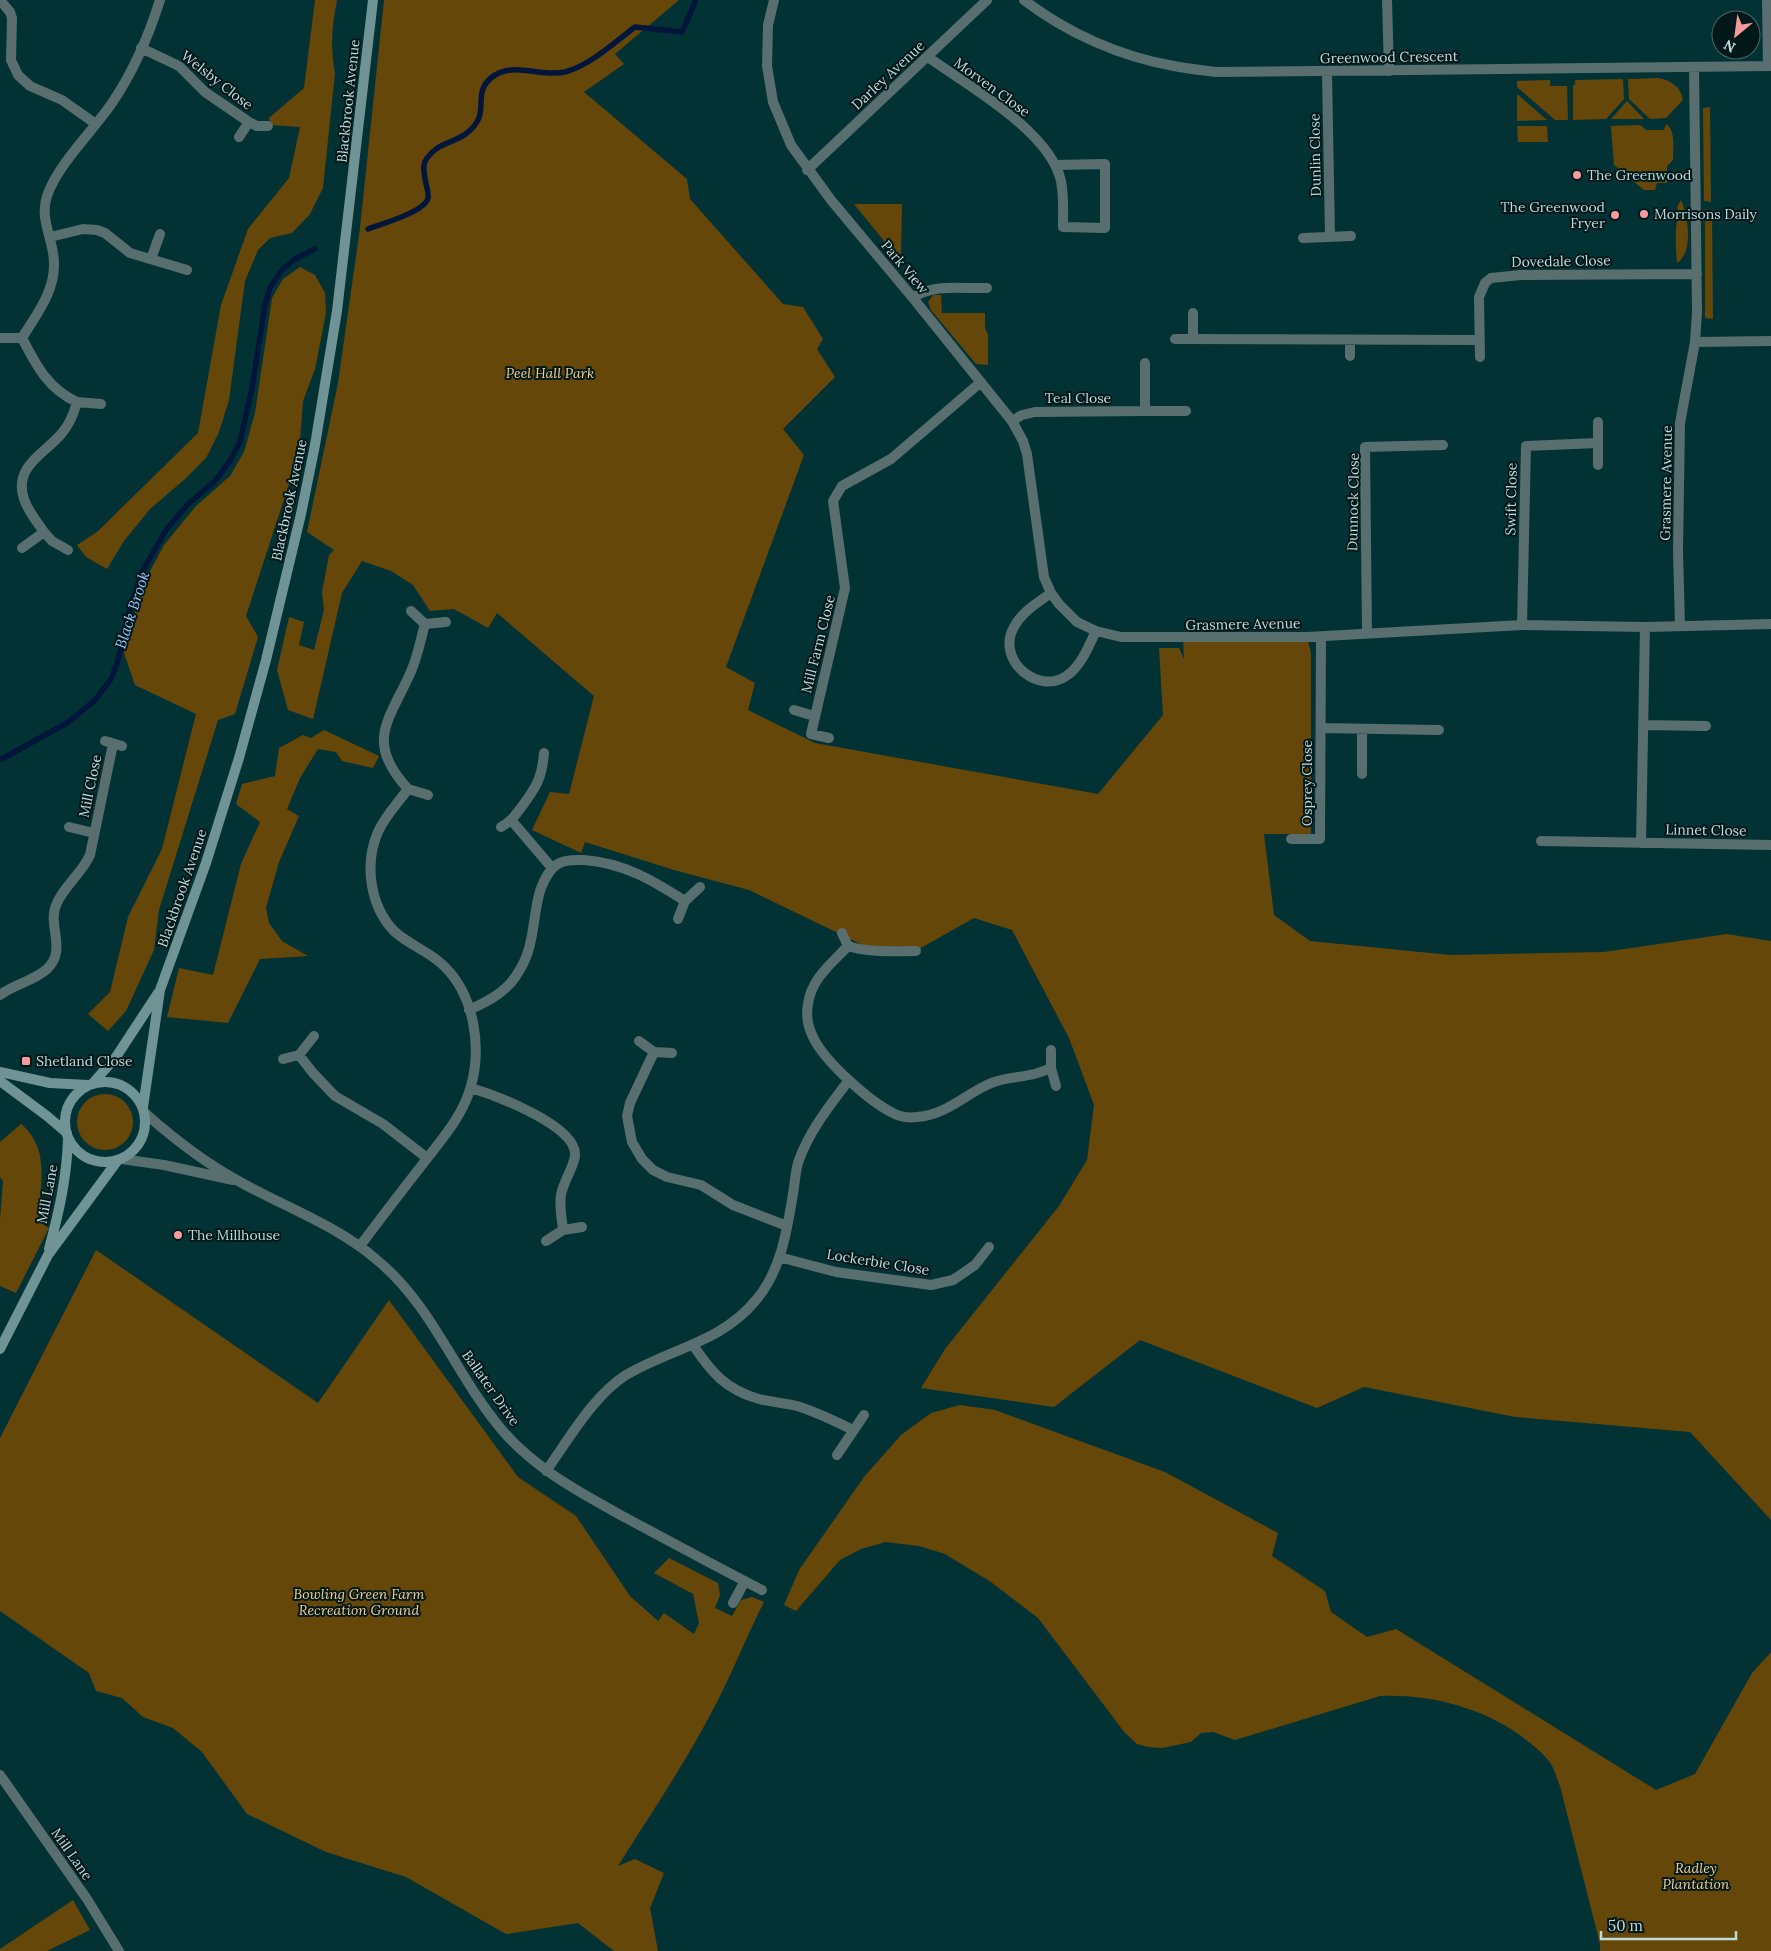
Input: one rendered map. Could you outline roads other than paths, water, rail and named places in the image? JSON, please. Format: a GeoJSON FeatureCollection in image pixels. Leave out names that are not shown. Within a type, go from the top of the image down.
{"type":"FeatureCollection","features":[{"type":"Feature","properties":{"kind":"street"},"geometry":{"type":"LineString","coordinates":[[0,0],[10,12],[12,18],[11,60],[18,74],[30,86],[62,100],[96,124]]}},
{"type":"Feature","properties":{"kind":"street"},"geometry":{"type":"LineString","coordinates":[[22,338],[46,299],[53,282],[54,262],[44,212],[48,194],[70,158],[122,86],[142,48],[160,0]]}},
{"type":"Feature","properties":{"kind":"street","name":"Blackbrook Avenue"},"geometry":{"type":"LineString","coordinates":[[144,1110],[160,990],[206,863],[241,750],[266,660],[301,514],[315,445],[337,311],[373,0]]}},
{"type":"Feature","properties":{"kind":"street","name":"Park View"},"geometry":{"type":"LineString","coordinates":[[774,0],[768,25],[767,66],[773,102],[791,145],[807,170],[837,209],[914,298],[981,382]]}},
{"type":"Feature","properties":{"kind":"street","name":"Darley Avenue"},"geometry":{"type":"LineString","coordinates":[[807,170],[987,0]]}},
{"type":"Feature","properties":{"kind":"street","name":"Greenwood Crescent"},"geometry":{"type":"LineString","coordinates":[[1024,0],[1059,23],[1105,46],[1173,66],[1216,72],[1769,66]]}},
{"type":"Feature","properties":{"kind":"street"},"geometry":{"type":"LineString","coordinates":[[1387,0],[1389,71]]}},
{"type":"Feature","properties":{"kind":"street"},"geometry":{"type":"LineString","coordinates":[[1767,0],[1769,66]]}},
{"type":"Feature","properties":{"kind":"street","name":"Welsby Close"},"geometry":{"type":"LineString","coordinates":[[142,48],[180,66],[205,92],[249,122],[258,126],[268,126]]}},
{"type":"Feature","properties":{"kind":"street","name":"Morven Close"},"geometry":{"type":"LineString","coordinates":[[928,57],[1015,118],[1042,147],[1055,165],[1061,181],[1063,227],[1105,228],[1105,164],[1055,165]]}},
{"type":"Feature","properties":{"kind":"street","name":"Grasmere Avenue"},"geometry":{"type":"LineString","coordinates":[[1680,626],[1678,551],[1680,423],[1695,342],[1697,274],[1694,67]]}},
{"type":"Feature","properties":{"kind":"street","name":"Dunlin Close"},"geometry":{"type":"LineString","coordinates":[[1327,72],[1330,237]]}},
{"type":"Feature","properties":{"kind":"street","name":"Welsby Close"},"geometry":{"type":"LineString","coordinates":[[239,137],[249,122]]}},
{"type":"Feature","properties":{"kind":"street"},"geometry":{"type":"LineString","coordinates":[[50,237],[76,230],[97,230],[105,233],[130,253],[188,270]]}},
{"type":"Feature","properties":{"kind":"street"},"geometry":{"type":"LineString","coordinates":[[151,260],[160,234]]}},
{"type":"Feature","properties":{"kind":"street"},"geometry":{"type":"LineString","coordinates":[[1303,238],[1351,236]]}},
{"type":"Feature","properties":{"kind":"street","name":"Dovedale Close"},"geometry":{"type":"LineString","coordinates":[[1480,356],[1479,297],[1485,283],[1491,278],[1513,275],[1697,274]]}},
{"type":"Feature","properties":{"kind":"street"},"geometry":{"type":"LineString","coordinates":[[914,298],[923,292],[936,290],[987,288]]}},
{"type":"Feature","properties":{"kind":"street"},"geometry":{"type":"LineString","coordinates":[[1193,312],[1193,339]]}},
{"type":"Feature","properties":{"kind":"street"},"geometry":{"type":"LineString","coordinates":[[0,338],[22,338]]}},
{"type":"Feature","properties":{"kind":"street"},"geometry":{"type":"LineString","coordinates":[[22,338],[46,380],[60,394],[77,402],[101,404]]}},
{"type":"Feature","properties":{"kind":"street"},"geometry":{"type":"LineString","coordinates":[[1175,339],[1479,340]]}},
{"type":"Feature","properties":{"kind":"street"},"geometry":{"type":"LineString","coordinates":[[1350,340],[1350,356]]}},
{"type":"Feature","properties":{"kind":"street"},"geometry":{"type":"LineString","coordinates":[[1695,342],[1771,341]]}},
{"type":"Feature","properties":{"kind":"street"},"geometry":{"type":"LineString","coordinates":[[1144,363],[1145,411]]}},
{"type":"Feature","properties":{"kind":"street","name":"Grasmere Avenue"},"geometry":{"type":"LineString","coordinates":[[981,382],[1012,421],[1023,441],[1027,454],[1044,577],[1051,593],[1070,616],[1086,627],[1096,631],[1121,638],[1321,637],[1522,625],[1645,627],[1771,624]]}},
{"type":"Feature","properties":{"kind":"street","name":"Mill Farm Close"},"geometry":{"type":"LineString","coordinates":[[829,738],[811,734],[845,588],[833,501],[842,486],[890,459],[981,382]]}},
{"type":"Feature","properties":{"kind":"street"},"geometry":{"type":"LineString","coordinates":[[68,550],[52,541],[44,532],[23,498],[21,484],[25,470],[33,460],[62,433],[72,417],[77,402]]}},
{"type":"Feature","properties":{"kind":"street","name":"Teal Close"},"geometry":{"type":"LineString","coordinates":[[1012,421],[1022,415],[1035,412],[1186,411]]}},
{"type":"Feature","properties":{"kind":"street"},"geometry":{"type":"LineString","coordinates":[[1598,422],[1598,465]]}},
{"type":"Feature","properties":{"kind":"street","name":"Swift Close"},"geometry":{"type":"LineString","coordinates":[[1522,625],[1526,446],[1598,444]]}},
{"type":"Feature","properties":{"kind":"street","name":"Dunnock Close"},"geometry":{"type":"LineString","coordinates":[[1367,633],[1365,447],[1443,445]]}},
{"type":"Feature","properties":{"kind":"street"},"geometry":{"type":"LineString","coordinates":[[22,548],[44,532]]}},
{"type":"Feature","properties":{"kind":"street"},"geometry":{"type":"LineString","coordinates":[[1051,593],[1020,618],[1009,637],[1011,657],[1023,673],[1030,678],[1041,681],[1061,679],[1070,674],[1077,666],[1096,631]]}},
{"type":"Feature","properties":{"kind":"street"},"geometry":{"type":"LineString","coordinates":[[411,611],[425,624],[446,622]]}},
{"type":"Feature","properties":{"kind":"street"},"geometry":{"type":"LineString","coordinates":[[425,624],[409,676],[391,709],[384,735],[387,756],[398,778],[408,789],[428,795]]}},
{"type":"Feature","properties":{"kind":"street"},"geometry":{"type":"LineString","coordinates":[[1640,843],[1645,627]]}},
{"type":"Feature","properties":{"kind":"street","name":"Osprey Close"},"geometry":{"type":"LineString","coordinates":[[1290,839],[1320,839],[1321,637]]}},
{"type":"Feature","properties":{"kind":"street","name":"Mill Farm Close"},"geometry":{"type":"LineString","coordinates":[[794,710],[814,716]]}},
{"type":"Feature","properties":{"kind":"street"},"geometry":{"type":"LineString","coordinates":[[1643,725],[1706,726]]}},
{"type":"Feature","properties":{"kind":"street","name":"Osprey Close"},"geometry":{"type":"LineString","coordinates":[[1321,728],[1439,730]]}},
{"type":"Feature","properties":{"kind":"street"},"geometry":{"type":"LineString","coordinates":[[1362,729],[1362,774]]}},
{"type":"Feature","properties":{"kind":"street","name":"Mill Close"},"geometry":{"type":"LineString","coordinates":[[0,995],[9,988],[46,970],[54,960],[58,947],[54,920],[55,908],[60,897],[86,862],[113,744]]}},
{"type":"Feature","properties":{"kind":"street"},"geometry":{"type":"LineString","coordinates":[[501,827],[512,821],[538,783],[542,771],[544,753]]}},
{"type":"Feature","properties":{"kind":"street"},"geometry":{"type":"LineString","coordinates":[[360,1246],[459,1115],[471,1088],[476,1059],[474,1030],[460,987],[452,975],[431,955],[395,931],[385,920],[373,893],[371,861],[375,839],[384,821],[408,789]]}},
{"type":"Feature","properties":{"kind":"street"},"geometry":{"type":"LineString","coordinates":[[512,821],[552,868]]}},
{"type":"Feature","properties":{"kind":"street","name":"Mill Close"},"geometry":{"type":"LineString","coordinates":[[69,827],[94,833]]}},
{"type":"Feature","properties":{"kind":"street","name":"Linnet Close"},"geometry":{"type":"LineString","coordinates":[[1541,841],[1771,845]]}},
{"type":"Feature","properties":{"kind":"street"},"geometry":{"type":"LineString","coordinates":[[469,1010],[501,993],[519,973],[531,947],[540,892],[552,868],[562,861],[574,860],[609,864],[637,872],[685,901]]}},
{"type":"Feature","properties":{"kind":"street"},"geometry":{"type":"LineString","coordinates":[[678,919],[685,901],[700,887]]}},
{"type":"Feature","properties":{"kind":"street"},"geometry":{"type":"LineString","coordinates":[[842,933],[848,946]]}},
{"type":"Feature","properties":{"kind":"street"},"geometry":{"type":"LineString","coordinates":[[848,946],[883,952],[916,951]]}},
{"type":"Feature","properties":{"kind":"street"},"geometry":{"type":"LineString","coordinates":[[848,946],[816,981],[811,992],[807,1014],[813,1037],[820,1050],[849,1080],[892,1113],[904,1117],[917,1118],[931,1115],[945,1110],[990,1083],[1031,1075],[1051,1068]]}},
{"type":"Feature","properties":{"kind":"street","name":"Blackbrook Avenue"},"geometry":{"type":"LineString","coordinates":[[91,1084],[116,1057],[160,990]]}},
{"type":"Feature","properties":{"kind":"street"},"geometry":{"type":"LineString","coordinates":[[283,1059],[300,1055],[314,1036]]}},
{"type":"Feature","properties":{"kind":"street"},"geometry":{"type":"LineString","coordinates":[[639,1041],[654,1052],[672,1053]]}},
{"type":"Feature","properties":{"kind":"street"},"geometry":{"type":"LineString","coordinates":[[1050,1050],[1051,1068],[1056,1086]]}},
{"type":"Feature","properties":{"kind":"street"},"geometry":{"type":"LineString","coordinates":[[654,1052],[630,1103],[627,1116],[632,1142],[642,1159],[654,1170],[666,1177],[700,1185],[733,1205],[788,1226]]}},
{"type":"Feature","properties":{"kind":"street"},"geometry":{"type":"LineString","coordinates":[[300,1055],[313,1073],[335,1096],[383,1124],[427,1158]]}},
{"type":"Feature","properties":{"kind":"street"},"geometry":{"type":"LineString","coordinates":[[0,1072],[50,1083],[117,1083],[137,1097],[144,1110],[146,1124],[143,1135],[131,1153],[120,1159],[106,1162],[88,1158],[74,1147],[67,1135],[47,1116],[0,1081]]}},
{"type":"Feature","properties":{"kind":"street"},"geometry":{"type":"LineString","coordinates":[[546,1471],[589,1411],[614,1384],[645,1366],[727,1328],[742,1316],[766,1287],[779,1257],[788,1226],[799,1161],[818,1121],[849,1080]]}},
{"type":"Feature","properties":{"kind":"street"},"geometry":{"type":"LineString","coordinates":[[67,1135],[65,1121],[69,1105],[80,1091],[91,1084]]}},
{"type":"Feature","properties":{"kind":"street"},"geometry":{"type":"LineString","coordinates":[[471,1088],[494,1095],[539,1116],[570,1138],[575,1155],[561,1195],[563,1230]]}},
{"type":"Feature","properties":{"kind":"street","name":"Ballater Drive"},"geometry":{"type":"LineString","coordinates":[[144,1110],[189,1149],[241,1182],[328,1227],[360,1246],[378,1260],[412,1295],[439,1333],[485,1408],[518,1447],[546,1471],[652,1532],[762,1590]]}},
{"type":"Feature","properties":{"kind":"street","name":"Mill Lane"},"geometry":{"type":"LineString","coordinates":[[48,1255],[68,1165],[67,1135]]}},
{"type":"Feature","properties":{"kind":"street","name":"Ballater Drive"},"geometry":{"type":"LineString","coordinates":[[120,1159],[171,1166],[241,1182]]}},
{"type":"Feature","properties":{"kind":"street","name":"Mill Lane"},"geometry":{"type":"LineString","coordinates":[[0,1349],[48,1255],[120,1159]]}},
{"type":"Feature","properties":{"kind":"street"},"geometry":{"type":"LineString","coordinates":[[546,1241],[563,1230],[582,1227]]}},
{"type":"Feature","properties":{"kind":"street","name":"Lockerbie Close"},"geometry":{"type":"LineString","coordinates":[[779,1257],[836,1272],[932,1285],[953,1280],[975,1265],[989,1247]]}},
{"type":"Feature","properties":{"kind":"street"},"geometry":{"type":"LineString","coordinates":[[693,1345],[710,1370],[724,1383],[758,1399],[797,1407],[824,1416],[853,1430]]}},
{"type":"Feature","properties":{"kind":"street"},"geometry":{"type":"LineString","coordinates":[[837,1455],[864,1415]]}},
{"type":"Feature","properties":{"kind":"street"},"geometry":{"type":"LineString","coordinates":[[733,1603],[745,1581]]}},
{"type":"Feature","properties":{"kind":"street","name":"Mill Lane"},"geometry":{"type":"LineString","coordinates":[[0,1775],[87,1899],[120,1951]]}},
{"type":"Feature","properties":{"kind":"waterway","name":"Black Brook"},"geometry":{"type":"LineString","coordinates":[[368,229],[411,213],[425,203],[428,198],[424,171],[425,161],[439,147],[466,134],[472,128],[480,115],[483,88],[491,78],[508,70],[556,73],[574,69],[602,53],[635,27],[682,32],[696,0]]}},
{"type":"Feature","properties":{"kind":"waterway","name":"Black Brook"},"geometry":{"type":"LineString","coordinates":[[0,760],[67,723],[95,700],[111,679],[117,664],[128,617],[142,572],[166,530],[187,505],[215,481],[230,461],[240,442],[252,388],[265,305],[270,288],[282,270],[295,259],[315,249]]}},
{"type":"Feature","properties":{"kind":"place","name":"The Greenwood"},"geometry":{"type":"Point","coordinates":[1577,175]}},
{"type":"Feature","properties":{"kind":"place","name":"Morrisons Daily"},"geometry":{"type":"Point","coordinates":[1644,214]}},
{"type":"Feature","properties":{"kind":"place","name":"The Greenwood Fryer"},"geometry":{"type":"Point","coordinates":[1615,215]}},
{"type":"Feature","properties":{"kind":"place","name":"Shetland Close"},"geometry":{"type":"Point","coordinates":[26,1061]}},
{"type":"Feature","properties":{"kind":"place","name":"The Millhouse"},"geometry":{"type":"Point","coordinates":[178,1235]}},
{"type":"Feature","properties":{"kind":"park label","name":"Peel Hall Park"},"geometry":{"type":"Point","coordinates":[550,373]}},
{"type":"Feature","properties":{"kind":"park label","name":"Bowling Green Farm Recreation Ground"},"geometry":{"type":"Point","coordinates":[359,1602]}},
{"type":"Feature","properties":{"kind":"park label","name":"Radley Plantation"},"geometry":{"type":"Point","coordinates":[1696,1876]}}]}
